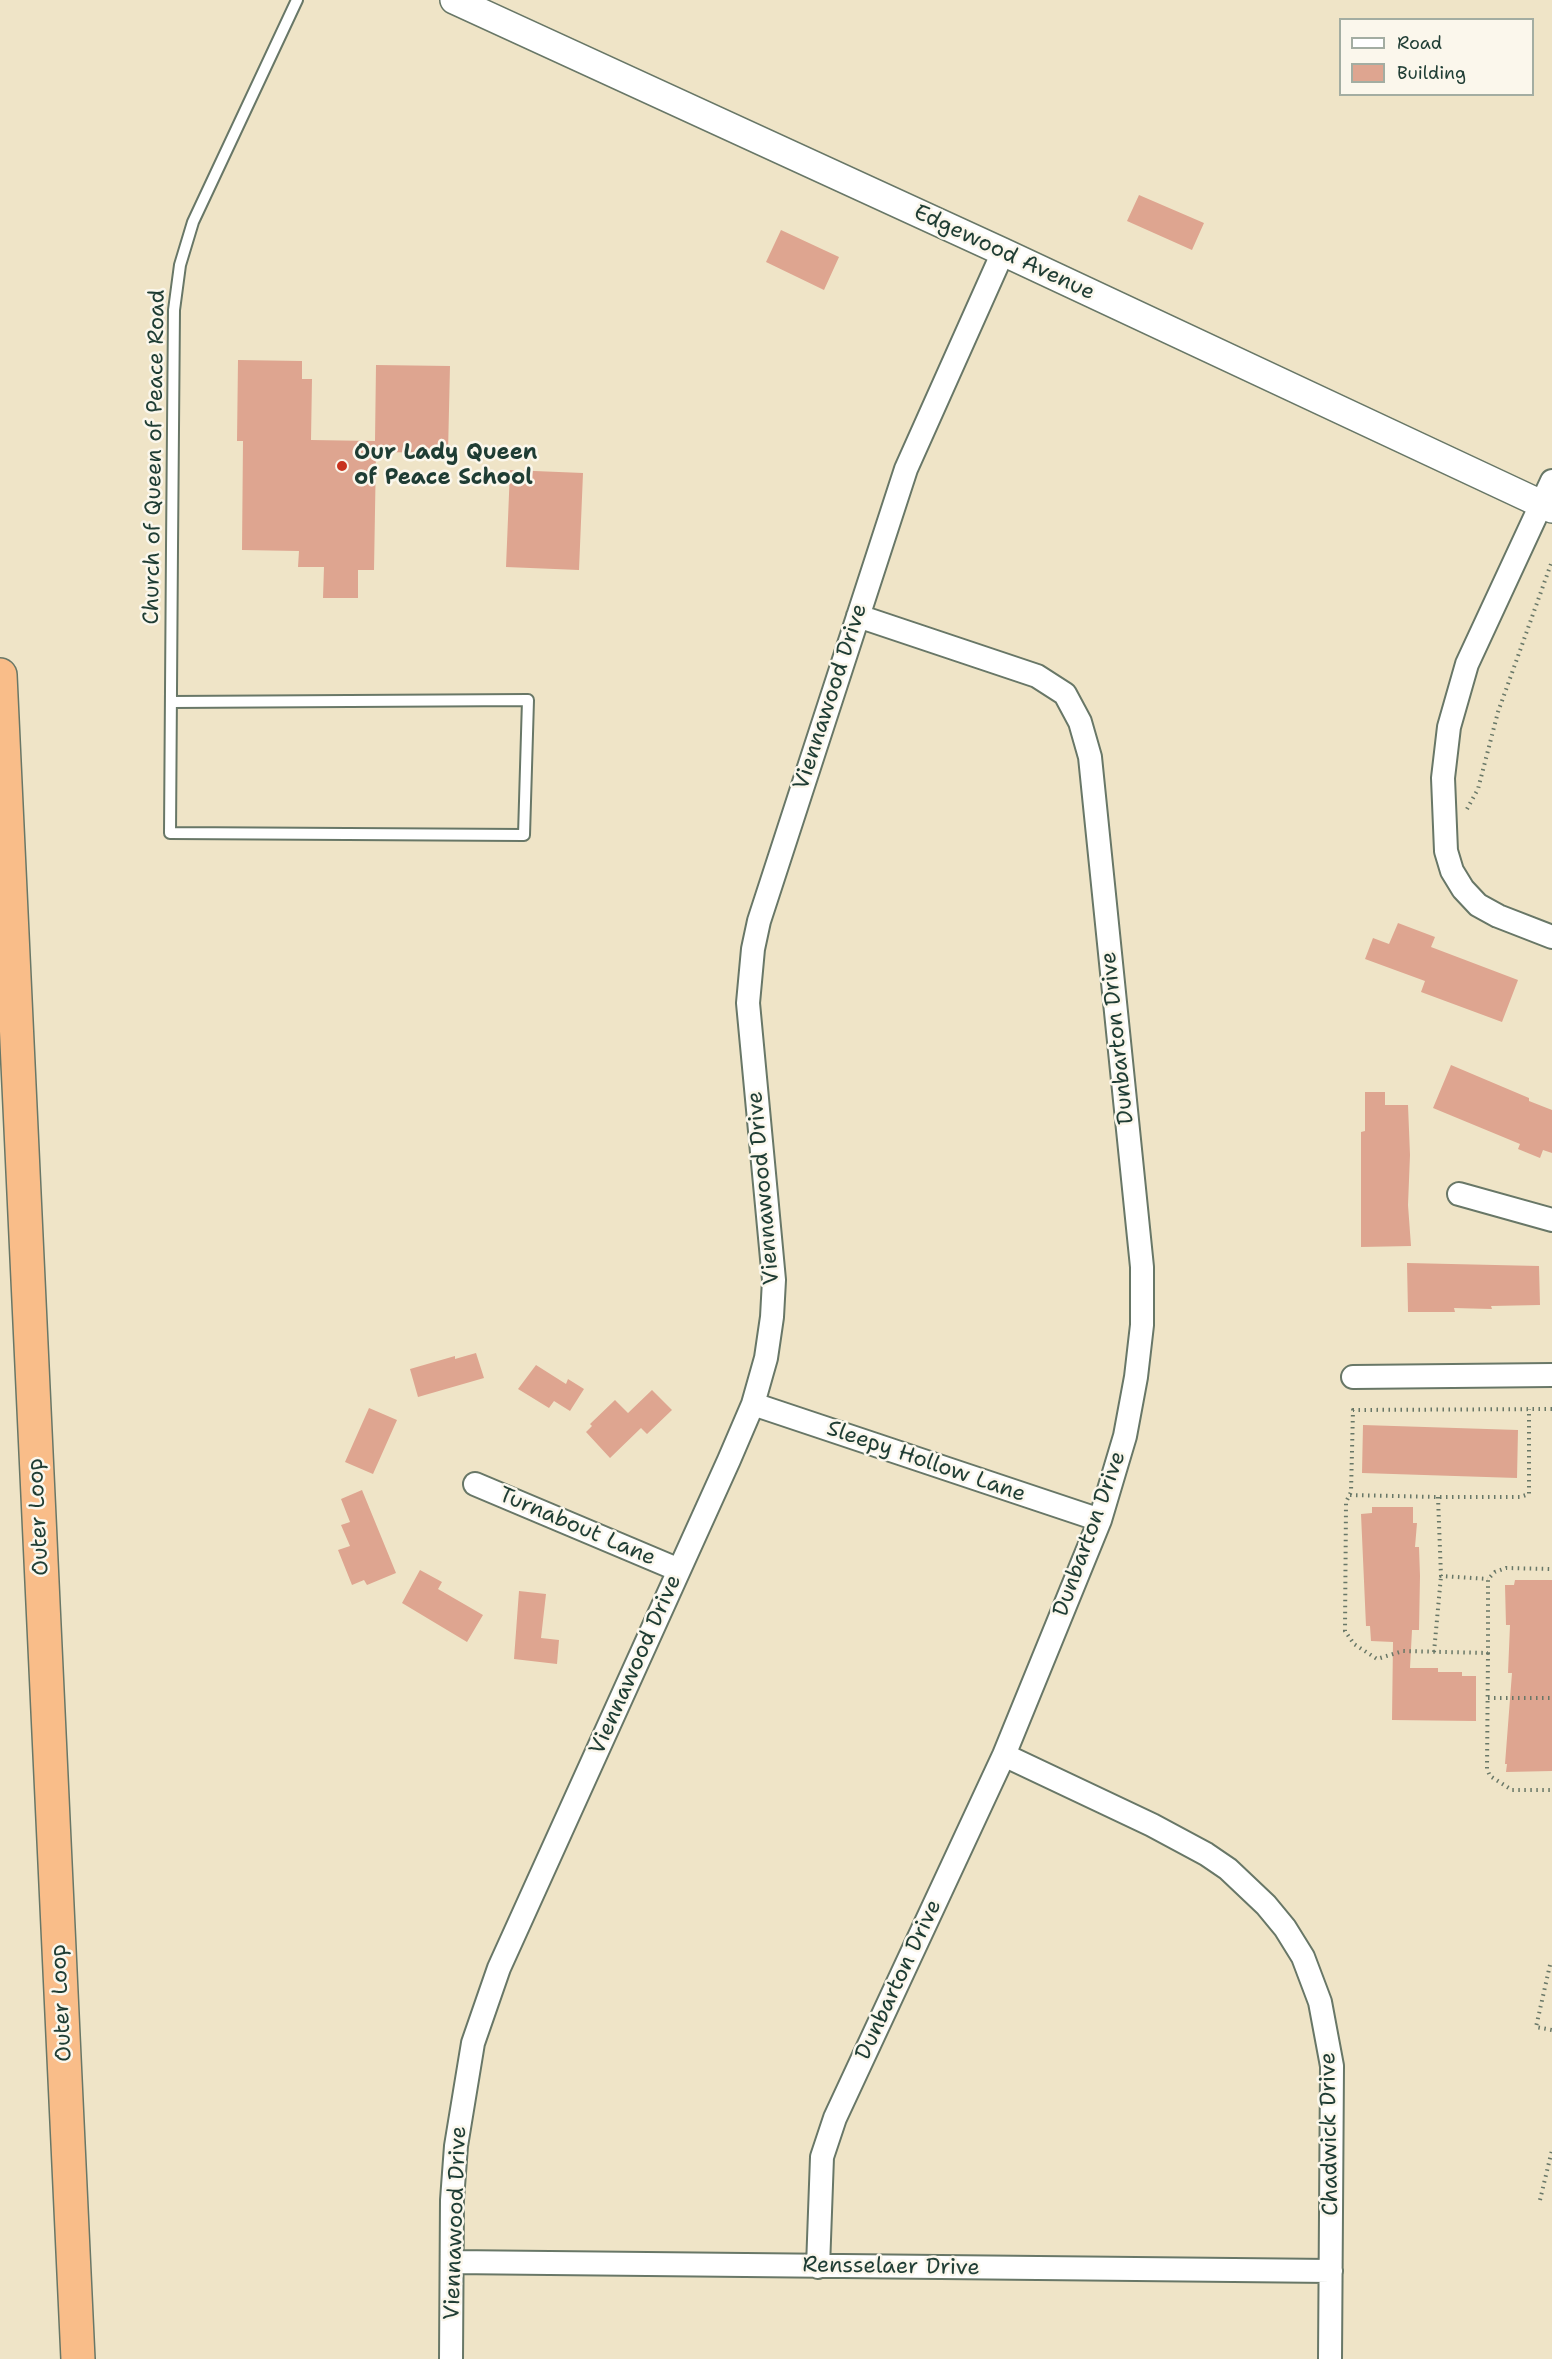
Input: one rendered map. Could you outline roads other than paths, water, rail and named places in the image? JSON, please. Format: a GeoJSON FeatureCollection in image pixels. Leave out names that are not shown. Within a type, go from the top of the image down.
{"type":"FeatureCollection","features":[{"type":"Feature","properties":{"kind":"highway","name":"Outer Loop"},"geometry":{"type":"LineString","coordinates":[[0,675],[78,2359]]}},
{"type":"Feature","properties":{"kind":"street","name":"Edgewood Avenue"},"geometry":{"type":"LineString","coordinates":[[454,0],[1003,252],[1548,498]]}},
{"type":"Feature","properties":{"kind":"street","name":"Viennawood Drive"},"geometry":{"type":"LineString","coordinates":[[451,2359],[452,2200],[456,2146],[473,2043],[490,1992],[753,1404],[766,1358],[774,1280],[748,1003],[753,949],[759,921],[906,469],[1003,252]]}},
{"type":"Feature","properties":{"kind":"street"},"geometry":{"type":"LineString","coordinates":[[1548,498],[1467,664],[1449,727],[1443,778],[1446,851],[1452,871],[1463,889],[1478,905],[1498,916],[1552,937]]}},
{"type":"Feature","properties":{"kind":"street","name":"Dunbarton Drive"},"geometry":{"type":"LineString","coordinates":[[818,2267],[822,2157],[835,2118],[1004,1755],[1100,1520],[1125,1436],[1136,1377],[1142,1325],[1142,1268],[1090,757],[1080,722],[1065,694],[1037,676],[858,616]]}},
{"type":"Feature","properties":{"kind":"street"},"geometry":{"type":"LineString","coordinates":[[1459,1194],[1552,1220]]}},
{"type":"Feature","properties":{"kind":"street"},"geometry":{"type":"LineString","coordinates":[[1353,1377],[1552,1375]]}},
{"type":"Feature","properties":{"kind":"street","name":"Sleepy Hollow Lane"},"geometry":{"type":"LineString","coordinates":[[753,1404],[1100,1520]]}},
{"type":"Feature","properties":{"kind":"street","name":"Turnabout Lane"},"geometry":{"type":"LineString","coordinates":[[475,1484],[679,1570]]}},
{"type":"Feature","properties":{"kind":"street","name":"Chadwick Drive"},"geometry":{"type":"LineString","coordinates":[[1004,1755],[1152,1825],[1206,1854],[1248,1886],[1286,1928],[1303,1957],[1320,2002],[1332,2066],[1330,2359]]}},
{"type":"Feature","properties":{"kind":"street","name":"Rensselaer Drive"},"geometry":{"type":"LineString","coordinates":[[452,2262],[1331,2271]]}},
{"type":"Feature","properties":{"kind":"lane","name":"Church of Queen of Peace Road"},"geometry":{"type":"LineString","coordinates":[[171,702],[528,700],[524,835],[170,833],[171,702],[174,310],[180,265],[193,222],[297,0]]}},
{"type":"Feature","properties":{"kind":"place","name":"Our Lady Queen of Peace School"},"geometry":{"type":"Point","coordinates":[342,466]}}]}
